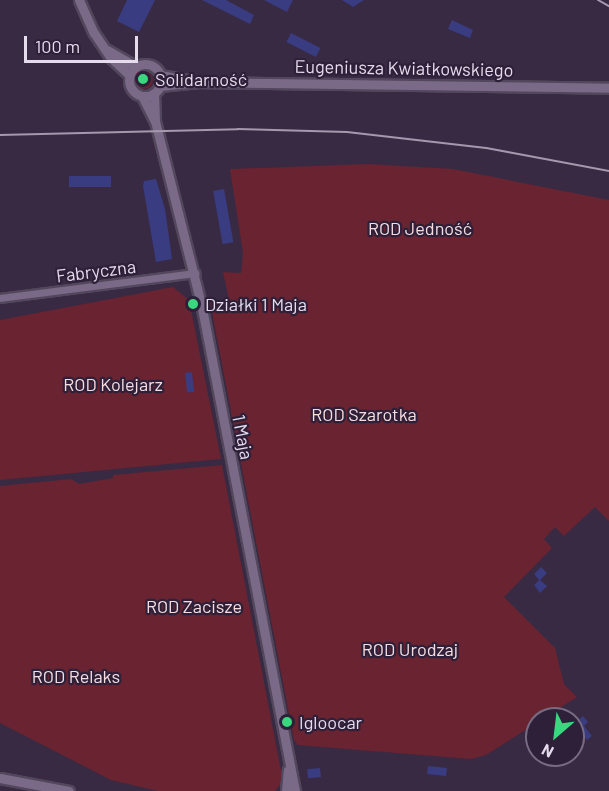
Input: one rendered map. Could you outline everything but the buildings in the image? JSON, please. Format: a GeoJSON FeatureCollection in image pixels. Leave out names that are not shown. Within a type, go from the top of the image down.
{"type":"FeatureCollection","features":[{"type":"Feature","properties":{"kind":"street"},"geometry":{"type":"LineString","coordinates":[[79,0],[93,33],[105,49],[129,75],[130,87],[142,96],[157,89],[160,75],[150,64],[135,66],[105,49]]}},
{"type":"Feature","properties":{"kind":"street"},"geometry":{"type":"LineString","coordinates":[[129,75],[135,66]]}},
{"type":"Feature","properties":{"kind":"street","name":"Eugeniusza Kwiatkowskiego"},"geometry":{"type":"LineString","coordinates":[[160,75],[199,82],[609,88]]}},
{"type":"Feature","properties":{"kind":"street","name":"Eugeniusza Kwiatkowskiego"},"geometry":{"type":"LineString","coordinates":[[157,89],[199,82]]}},
{"type":"Feature","properties":{"kind":"street","name":"1 Maja"},"geometry":{"type":"LineString","coordinates":[[155,120],[157,89]]}},
{"type":"Feature","properties":{"kind":"street","name":"1 Maja"},"geometry":{"type":"LineString","coordinates":[[142,96],[155,120],[195,273],[295,791]]}},
{"type":"Feature","properties":{"kind":"street","name":"Fabryczna"},"geometry":{"type":"LineString","coordinates":[[0,298],[195,273]]}},
{"type":"Feature","properties":{"kind":"street","name":"1 Maja"},"geometry":{"type":"LineString","coordinates":[[286,791],[289,762]]}},
{"type":"Feature","properties":{"kind":"street"},"geometry":{"type":"LineString","coordinates":[[0,778],[69,791]]}},
{"type":"Feature","properties":{"kind":"green space"},"geometry":{"type":"Polygon","coordinates":[[[144,71],[150,74],[153,80],[150,86],[144,89],[138,86],[135,80],[138,74],[144,71]]]}},
{"type":"Feature","properties":{"kind":"green space"},"geometry":{"type":"Polygon","coordinates":[[[368,164],[453,169],[609,200],[609,521],[595,507],[564,536],[555,527],[544,539],[552,548],[504,597],[555,648],[564,684],[577,697],[561,707],[525,707],[525,730],[486,755],[471,759],[298,745],[294,740],[210,302],[229,300],[223,272],[241,273],[243,253],[230,169],[368,164]]]}},
{"type":"Feature","properties":{"kind":"green space","name":"ROD Kolejarz"},"geometry":{"type":"Polygon","coordinates":[[[173,287],[189,300],[221,459],[0,480],[0,320],[173,287]]]}},
{"type":"Feature","properties":{"kind":"green space"},"geometry":{"type":"Polygon","coordinates":[[[222,465],[283,781],[275,791],[158,791],[111,780],[0,723],[0,486],[71,479],[79,484],[113,478],[113,475],[222,465]]]}},
{"type":"Feature","properties":{"kind":"railway"},"geometry":{"type":"LineString","coordinates":[[598,0],[609,6]]}},
{"type":"Feature","properties":{"kind":"railway"},"geometry":{"type":"LineString","coordinates":[[0,135],[238,129],[347,132],[486,148],[609,171]]}},
{"type":"Feature","properties":{"kind":"place","name":"Solidarność"},"geometry":{"type":"Point","coordinates":[143,79]}},
{"type":"Feature","properties":{"kind":"place","name":"Działki 1 Maja"},"geometry":{"type":"Point","coordinates":[193,304]}},
{"type":"Feature","properties":{"kind":"place","name":"Igloocar"},"geometry":{"type":"Point","coordinates":[287,722]}},
{"type":"Feature","properties":{"kind":"park label","name":"ROD Jedność"},"geometry":{"type":"Point","coordinates":[420,228]}},
{"type":"Feature","properties":{"kind":"park label","name":"ROD Szarotka"},"geometry":{"type":"Point","coordinates":[364,414]}},
{"type":"Feature","properties":{"kind":"park label","name":"ROD Zacisze"},"geometry":{"type":"Point","coordinates":[194,606]}},
{"type":"Feature","properties":{"kind":"park label","name":"ROD Urodzaj"},"geometry":{"type":"Point","coordinates":[410,649]}},
{"type":"Feature","properties":{"kind":"park label","name":"ROD Relaks"},"geometry":{"type":"Point","coordinates":[76,676]}}]}
